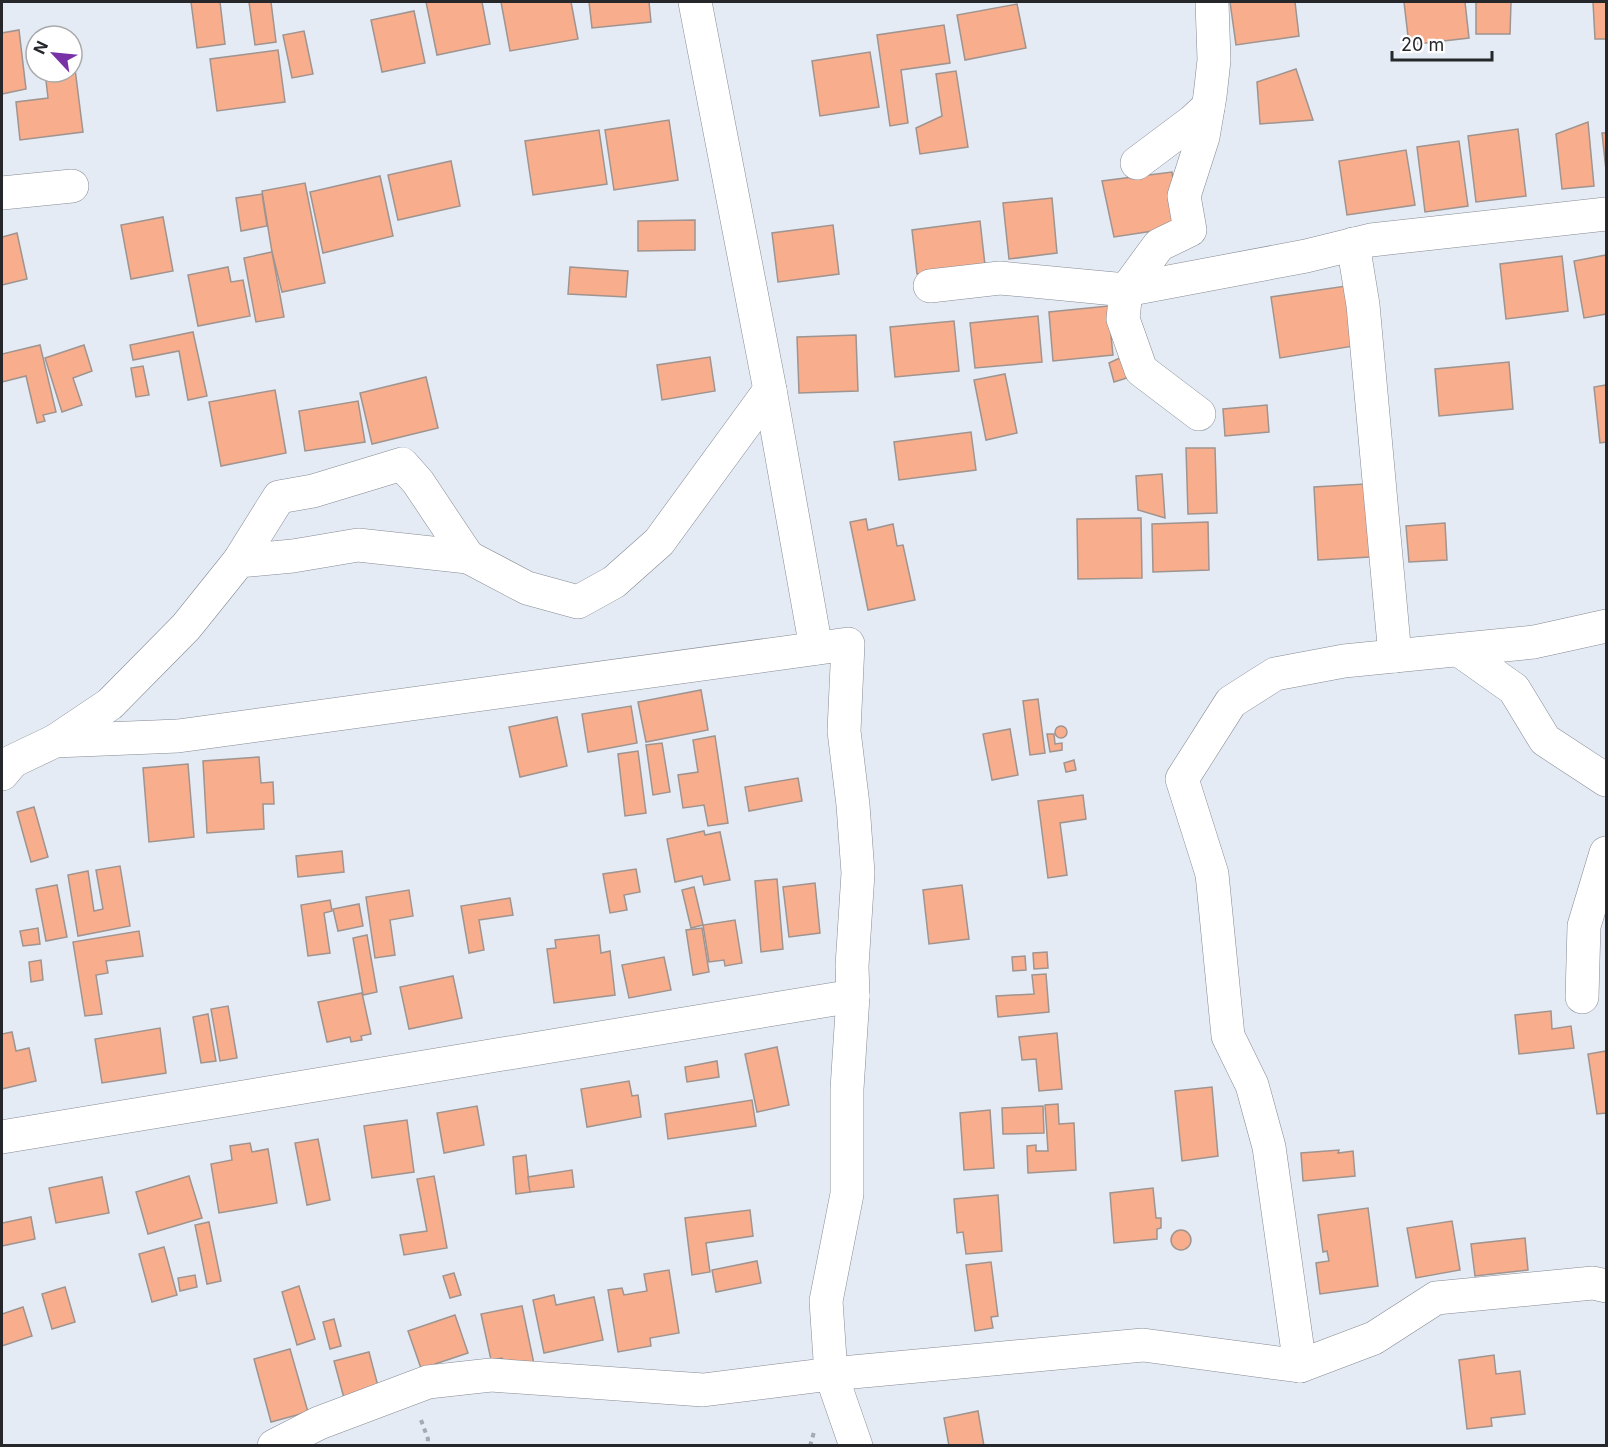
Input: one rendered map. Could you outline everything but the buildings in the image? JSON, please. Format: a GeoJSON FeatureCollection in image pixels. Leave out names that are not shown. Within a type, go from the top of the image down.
{"type":"FeatureCollection","features":[{"type":"Feature","properties":{"kind":"street"},"geometry":{"type":"LineString","coordinates":[[695,2],[770,390],[816,648]]}},
{"type":"Feature","properties":{"kind":"street"},"geometry":{"type":"LineString","coordinates":[[1199,414],[1141,370],[1123,319],[1126,290],[1159,245],[1190,230],[1184,196],[1203,137],[1208,106],[1214,60],[1212,2]]}},
{"type":"Feature","properties":{"kind":"street"},"geometry":{"type":"LineString","coordinates":[[1137,163],[1208,106]]}},
{"type":"Feature","properties":{"kind":"street"},"geometry":{"type":"LineString","coordinates":[[2,193],[72,186]]}},
{"type":"Feature","properties":{"kind":"street"},"geometry":{"type":"LineString","coordinates":[[930,286],[1000,278],[1126,290],[1306,256],[1371,240],[1606,214]]}},
{"type":"Feature","properties":{"kind":"street"},"geometry":{"type":"LineString","coordinates":[[1353,244],[1363,305],[1395,656]]}},
{"type":"Feature","properties":{"kind":"street"},"geometry":{"type":"LineString","coordinates":[[239,561],[293,556],[358,545],[468,556],[527,588],[578,602],[614,582],[659,542],[770,390]]}},
{"type":"Feature","properties":{"kind":"street"},"geometry":{"type":"LineString","coordinates":[[2,774],[13,761],[55,741],[110,704],[186,627],[239,561],[279,497],[313,491],[402,464],[418,482],[468,556]]}},
{"type":"Feature","properties":{"kind":"street"},"geometry":{"type":"LineString","coordinates":[[1300,1366],[1269,1147],[1252,1085],[1228,1036],[1212,874],[1182,779],[1232,702],[1275,674],[1344,661],[1534,642],[1606,626]]}},
{"type":"Feature","properties":{"kind":"street"},"geometry":{"type":"LineString","coordinates":[[55,741],[178,736],[848,644],[844,731],[858,873],[847,1089],[847,1194],[826,1301],[831,1374],[856,1446]]}},
{"type":"Feature","properties":{"kind":"street"},"geometry":{"type":"LineString","coordinates":[[1459,650],[1514,689],[1545,740],[1606,780]]}},
{"type":"Feature","properties":{"kind":"street"},"geometry":{"type":"LineString","coordinates":[[1582,998],[1584,926],[1606,853]]}},
{"type":"Feature","properties":{"kind":"street"},"geometry":{"type":"LineString","coordinates":[[2,1137],[853,996]]}},
{"type":"Feature","properties":{"kind":"street"},"geometry":{"type":"LineString","coordinates":[[274,1446],[319,1423],[428,1382],[491,1375],[703,1390],[831,1374],[1143,1345],[1300,1366],[1374,1338],[1436,1298],[1593,1283],[1606,1286]]}}]}
